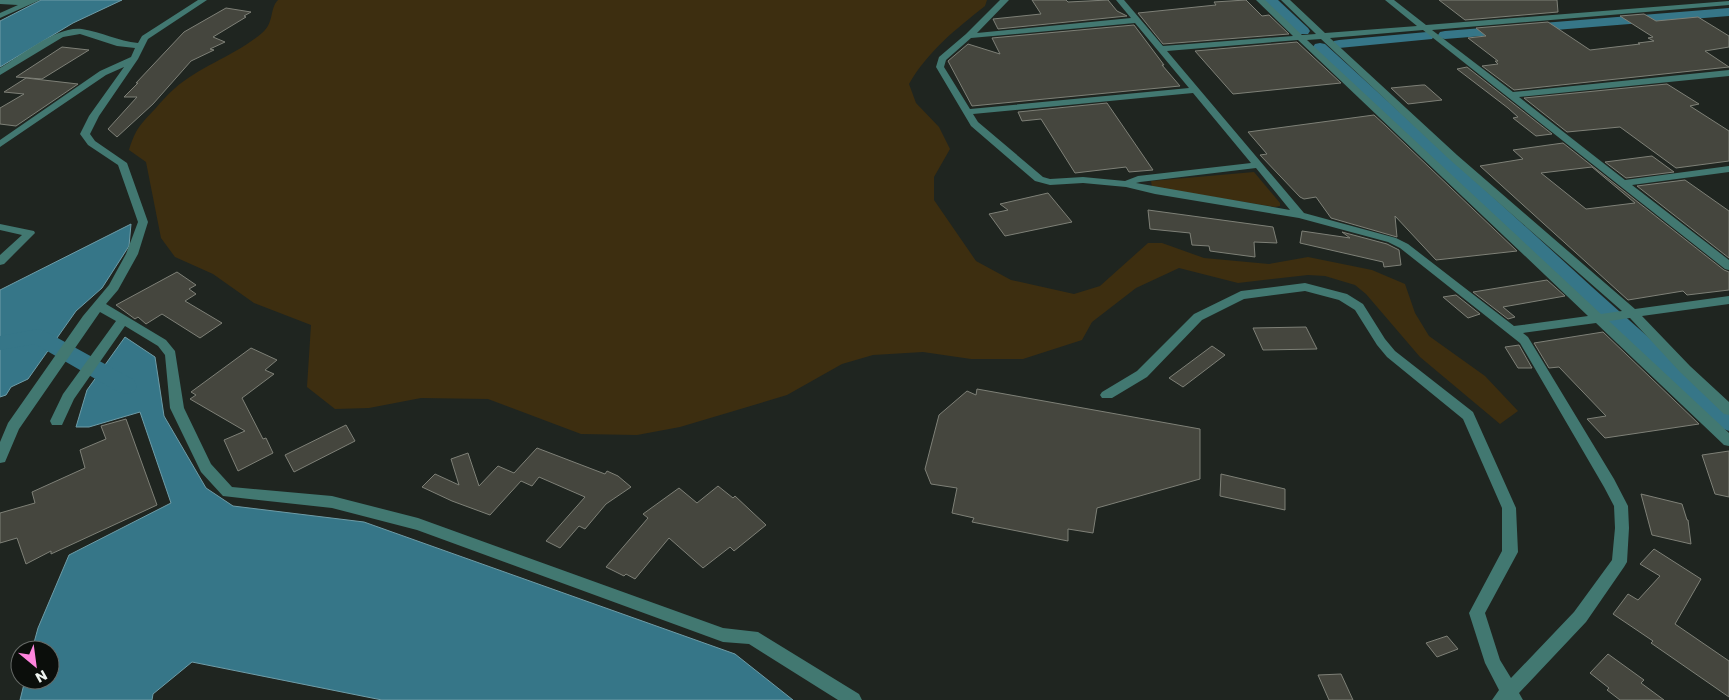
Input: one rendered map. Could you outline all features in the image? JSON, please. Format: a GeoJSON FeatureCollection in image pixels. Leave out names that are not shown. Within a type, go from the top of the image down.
{"type":"FeatureCollection","features":[{"type":"Feature","properties":{"kind":"street"},"geometry":{"type":"LineString","coordinates":[[0,16],[25,3],[36,0]]}},
{"type":"Feature","properties":{"kind":"street"},"geometry":{"type":"LineString","coordinates":[[0,458],[13,427],[87,319],[114,287],[132,254],[143,222],[122,163],[91,143],[85,134],[94,116],[134,59],[139,46],[145,38],[162,25],[203,0]]}},
{"type":"Feature","properties":{"kind":"street"},"geometry":{"type":"LineString","coordinates":[[1005,0],[969,36],[942,59],[940,67],[974,124],[1039,179],[1050,182],[1082,180],[1126,184],[1155,191],[1300,215],[1392,240],[1404,246],[1514,330],[1524,340],[1621,506],[1622,528],[1619,562],[1580,617],[1508,697],[1493,663],[1477,613],[1510,552],[1510,508],[1468,416],[1391,354],[1380,342],[1359,307],[1343,297],[1305,287],[1241,295],[1198,317],[1142,374],[1106,395]]}},
{"type":"Feature","properties":{"kind":"street"},"geometry":{"type":"LineString","coordinates":[[1120,0],[1300,215]]}},
{"type":"Feature","properties":{"kind":"street"},"geometry":{"type":"LineString","coordinates":[[1260,0],[1601,317],[1729,441]]}},
{"type":"Feature","properties":{"kind":"street"},"geometry":{"type":"LineString","coordinates":[[1285,0],[1321,36],[1628,315],[1729,410]]}},
{"type":"Feature","properties":{"kind":"street"},"geometry":{"type":"LineString","coordinates":[[1389,0],[1729,266]]}},
{"type":"Feature","properties":{"kind":"street"},"geometry":{"type":"LineString","coordinates":[[0,2],[25,3]]}},
{"type":"Feature","properties":{"kind":"street"},"geometry":{"type":"LineString","coordinates":[[1161,49],[1729,3]]}},
{"type":"Feature","properties":{"kind":"street"},"geometry":{"type":"LineString","coordinates":[[969,36],[1136,20]]}},
{"type":"Feature","properties":{"kind":"street"},"geometry":{"type":"LineString","coordinates":[[0,72],[60,35],[80,31],[120,44],[139,46]]}},
{"type":"Feature","properties":{"kind":"street"},"geometry":{"type":"LineString","coordinates":[[0,144],[103,73],[134,59]]}},
{"type":"Feature","properties":{"kind":"street"},"geometry":{"type":"LineString","coordinates":[[1511,95],[1729,73]]}},
{"type":"Feature","properties":{"kind":"street"},"geometry":{"type":"LineString","coordinates":[[966,112],[1195,90]]}},
{"type":"Feature","properties":{"kind":"street"},"geometry":{"type":"LineString","coordinates":[[1126,184],[1138,179],[1258,165]]}},
{"type":"Feature","properties":{"kind":"street"},"geometry":{"type":"LineString","coordinates":[[1623,183],[1729,170]]}},
{"type":"Feature","properties":{"kind":"street"},"geometry":{"type":"LineString","coordinates":[[0,227],[30,232],[0,261]]}},
{"type":"Feature","properties":{"kind":"street"},"geometry":{"type":"LineString","coordinates":[[1514,330],[1729,300]]}},
{"type":"Feature","properties":{"kind":"street"},"geometry":{"type":"LineString","coordinates":[[98,306],[119,326],[162,343],[171,354],[177,408],[206,468],[228,492],[332,502],[418,524],[723,635],[752,637],[853,700]]}},
{"type":"Feature","properties":{"kind":"street"},"geometry":{"type":"LineString","coordinates":[[56,421],[68,397],[119,326]]}},
{"type":"Feature","properties":{"kind":"shaded area"},"geometry":{"type":"Polygon","coordinates":[[[278,0],[987,0],[985,6],[953,32],[934,51],[909,84],[916,103],[939,127],[950,149],[934,177],[934,200],[976,261],[1011,280],[1074,294],[1100,286],[1148,243],[1162,243],[1204,258],[1269,264],[1308,257],[1372,270],[1405,284],[1415,313],[1429,336],[1485,376],[1518,411],[1500,424],[1420,357],[1366,294],[1355,285],[1325,276],[1308,275],[1238,283],[1179,268],[1136,288],[1092,322],[1082,340],[1023,359],[971,359],[923,352],[873,355],[842,364],[787,395],[680,427],[637,435],[581,434],[488,399],[421,398],[369,408],[335,409],[307,387],[311,325],[254,303],[213,274],[175,257],[161,238],[146,162],[129,150],[139,127],[174,89],[195,74],[252,41],[266,29],[278,0]]]}},
{"type":"Feature","properties":{"kind":"shaded area"},"geometry":{"type":"Polygon","coordinates":[[[1254,172],[1280,203],[1280,206],[1275,207],[1152,187],[1151,181],[1254,172]]]}},
{"type":"Feature","properties":{"kind":"water"},"geometry":{"type":"Polygon","coordinates":[[[41,0],[122,0],[73,23],[0,67],[0,21],[41,0]]]}},
{"type":"Feature","properties":{"kind":"water"},"geometry":{"type":"Polygon","coordinates":[[[131,224],[129,246],[102,288],[76,311],[28,379],[11,387],[6,395],[0,397],[0,290],[131,224]]]}},
{"type":"Feature","properties":{"kind":"water"},"geometry":{"type":"Polygon","coordinates":[[[125,337],[155,357],[164,416],[206,488],[233,506],[364,522],[735,654],[793,700],[382,700],[192,662],[153,694],[152,700],[20,700],[22,690],[60,690],[60,640],[35,640],[69,555],[171,503],[140,412],[89,427],[76,427],[87,390],[125,337]]]}},
{"type":"Feature","properties":{"kind":"building"},"geometry":{"type":"Polygon","coordinates":[[[1032,0],[1066,0],[1068,2],[1108,0],[1117,11],[1127,16],[998,29],[993,19],[1041,14],[1032,0]]]}},
{"type":"Feature","properties":{"kind":"building"},"geometry":{"type":"Polygon","coordinates":[[[1246,0],[1262,16],[1269,15],[1289,34],[1163,44],[1138,13],[1216,5],[1214,2],[1246,0]]]}},
{"type":"Feature","properties":{"kind":"building"},"geometry":{"type":"Polygon","coordinates":[[[1439,0],[1557,0],[1558,12],[1465,20],[1439,0]]]}},
{"type":"Feature","properties":{"kind":"building"},"geometry":{"type":"Polygon","coordinates":[[[226,8],[251,12],[213,37],[225,42],[210,49],[214,50],[191,61],[153,104],[117,137],[108,129],[137,97],[124,97],[184,32],[226,8]]]}},
{"type":"Feature","properties":{"kind":"building"},"geometry":{"type":"Polygon","coordinates":[[[1644,14],[1656,21],[1698,17],[1729,36],[1729,47],[1705,51],[1729,67],[1514,90],[1482,66],[1498,64],[1495,61],[1498,61],[1468,38],[1486,36],[1476,28],[1548,22],[1590,50],[1640,44],[1638,43],[1654,41],[1648,38],[1653,37],[1620,16],[1644,14]]]}},
{"type":"Feature","properties":{"kind":"building"},"geometry":{"type":"Polygon","coordinates":[[[1134,25],[1164,65],[1162,65],[1180,86],[972,106],[948,61],[968,44],[1000,54],[992,38],[1134,25]]]}},
{"type":"Feature","properties":{"kind":"building"},"geometry":{"type":"Polygon","coordinates":[[[1297,42],[1341,83],[1233,94],[1195,51],[1297,42]]]}},
{"type":"Feature","properties":{"kind":"building"},"geometry":{"type":"Polygon","coordinates":[[[62,47],[89,50],[42,79],[16,77],[62,47]]]}},
{"type":"Feature","properties":{"kind":"building"},"geometry":{"type":"Polygon","coordinates":[[[1467,67],[1552,134],[1536,136],[1513,118],[1518,117],[1457,69],[1467,67]]]}},
{"type":"Feature","properties":{"kind":"building"},"geometry":{"type":"Polygon","coordinates":[[[26,78],[78,84],[16,126],[0,124],[0,108],[24,94],[4,92],[26,78]]]}},
{"type":"Feature","properties":{"kind":"building"},"geometry":{"type":"Polygon","coordinates":[[[1667,84],[1699,104],[1690,106],[1729,131],[1729,161],[1676,168],[1620,127],[1567,132],[1524,98],[1667,84]]]}},
{"type":"Feature","properties":{"kind":"building"},"geometry":{"type":"Polygon","coordinates":[[[1425,85],[1442,100],[1408,104],[1391,88],[1425,85]]]}},
{"type":"Feature","properties":{"kind":"building"},"geometry":{"type":"Polygon","coordinates":[[[1107,103],[1153,170],[1129,172],[1126,167],[1075,173],[1041,119],[1022,121],[1018,112],[1107,103]]]}},
{"type":"Feature","properties":{"kind":"building"},"geometry":{"type":"Polygon","coordinates":[[[1374,115],[1517,251],[1436,260],[1395,216],[1397,237],[1331,218],[1316,197],[1304,199],[1300,197],[1260,155],[1267,154],[1248,132],[1374,115]]]}},
{"type":"Feature","properties":{"kind":"building"},"geometry":{"type":"Polygon","coordinates":[[[1563,143],[1729,272],[1729,290],[1687,295],[1683,291],[1628,300],[1480,166],[1523,159],[1513,150],[1563,143]],[[1592,167],[1541,173],[1586,209],[1635,203],[1592,167]]]}},
{"type":"Feature","properties":{"kind":"building"},"geometry":{"type":"Polygon","coordinates":[[[1652,156],[1674,172],[1626,178],[1605,162],[1652,156]]]}},
{"type":"Feature","properties":{"kind":"building"},"geometry":{"type":"Polygon","coordinates":[[[1685,180],[1729,211],[1729,258],[1637,186],[1685,180]]]}},
{"type":"Feature","properties":{"kind":"building"},"geometry":{"type":"Polygon","coordinates":[[[1048,193],[1072,222],[1005,236],[989,214],[1008,210],[1000,204],[1048,193]]]}},
{"type":"Feature","properties":{"kind":"building"},"geometry":{"type":"Polygon","coordinates":[[[1148,210],[1273,227],[1277,243],[1254,242],[1255,257],[1210,251],[1209,246],[1192,245],[1190,233],[1150,229],[1148,210]]]}},
{"type":"Feature","properties":{"kind":"building"},"geometry":{"type":"Polygon","coordinates":[[[1302,231],[1350,238],[1342,232],[1387,244],[1399,250],[1401,265],[1384,267],[1383,262],[1300,243],[1302,231]]]}},
{"type":"Feature","properties":{"kind":"building"},"geometry":{"type":"Polygon","coordinates":[[[177,272],[196,285],[189,289],[196,294],[185,301],[222,323],[200,338],[162,314],[146,324],[138,317],[135,319],[116,305],[177,272]]]}},
{"type":"Feature","properties":{"kind":"building"},"geometry":{"type":"Polygon","coordinates":[[[1547,280],[1565,296],[1503,307],[1515,317],[1508,319],[1473,292],[1547,280]]]}},
{"type":"Feature","properties":{"kind":"building"},"geometry":{"type":"Polygon","coordinates":[[[1456,295],[1480,314],[1468,318],[1443,297],[1456,295]]]}},
{"type":"Feature","properties":{"kind":"building"},"geometry":{"type":"Polygon","coordinates":[[[1306,327],[1317,349],[1263,350],[1253,328],[1306,327]]]}},
{"type":"Feature","properties":{"kind":"building"},"geometry":{"type":"Polygon","coordinates":[[[1603,332],[1699,424],[1605,438],[1587,419],[1606,416],[1559,367],[1549,368],[1534,343],[1603,332]]]}},
{"type":"Feature","properties":{"kind":"building"},"geometry":{"type":"Polygon","coordinates":[[[1519,345],[1532,368],[1518,368],[1505,347],[1519,345]]]}},
{"type":"Feature","properties":{"kind":"building"},"geometry":{"type":"Polygon","coordinates":[[[1212,346],[1225,355],[1183,387],[1169,378],[1212,346]]]}},
{"type":"Feature","properties":{"kind":"building"},"geometry":{"type":"Polygon","coordinates":[[[251,348],[277,360],[265,370],[274,374],[242,398],[263,439],[266,438],[273,453],[238,471],[224,440],[245,431],[190,399],[196,395],[191,392],[251,348]]]}},
{"type":"Feature","properties":{"kind":"building"},"geometry":{"type":"Polygon","coordinates":[[[977,389],[1200,429],[1200,479],[1097,508],[1093,533],[1068,529],[1068,541],[972,522],[974,518],[952,513],[957,488],[931,484],[925,469],[939,415],[967,391],[976,395],[977,389]]]}},
{"type":"Feature","properties":{"kind":"building"},"geometry":{"type":"Polygon","coordinates":[[[126,419],[157,505],[51,554],[51,551],[26,564],[17,538],[0,543],[0,513],[35,503],[32,492],[85,468],[80,450],[106,439],[101,426],[126,419]]]}},
{"type":"Feature","properties":{"kind":"building"},"geometry":{"type":"Polygon","coordinates":[[[346,425],[355,441],[294,472],[285,455],[346,425]]]}},
{"type":"Feature","properties":{"kind":"building"},"geometry":{"type":"Polygon","coordinates":[[[537,448],[605,474],[607,471],[618,476],[631,487],[606,504],[585,529],[579,526],[560,548],[546,541],[585,497],[539,477],[532,486],[521,481],[490,515],[452,501],[422,487],[435,474],[459,485],[451,459],[468,453],[479,486],[498,466],[514,473],[537,448]]]}},
{"type":"Feature","properties":{"kind":"building"},"geometry":{"type":"Polygon","coordinates":[[[1729,451],[1729,497],[1715,494],[1702,455],[1729,451]]]}},
{"type":"Feature","properties":{"kind":"building"},"geometry":{"type":"Polygon","coordinates":[[[1221,474],[1285,489],[1285,510],[1220,496],[1221,474]]]}},
{"type":"Feature","properties":{"kind":"building"},"geometry":{"type":"Polygon","coordinates":[[[718,486],[733,498],[735,496],[766,525],[734,551],[730,547],[703,568],[669,538],[635,579],[606,567],[648,518],[643,514],[679,488],[697,503],[718,486]]]}},
{"type":"Feature","properties":{"kind":"building"},"geometry":{"type":"Polygon","coordinates":[[[1641,494],[1682,504],[1688,520],[1691,544],[1652,535],[1641,494]]]}},
{"type":"Feature","properties":{"kind":"building"},"geometry":{"type":"Polygon","coordinates":[[[1654,549],[1701,579],[1675,624],[1729,661],[1729,697],[1613,614],[1628,594],[1638,600],[1660,576],[1640,564],[1654,549]]]}},
{"type":"Feature","properties":{"kind":"building"},"geometry":{"type":"Polygon","coordinates":[[[1447,636],[1458,649],[1437,657],[1426,643],[1447,636]]]}},
{"type":"Feature","properties":{"kind":"building"},"geometry":{"type":"Polygon","coordinates":[[[1608,654],[1644,680],[1641,683],[1664,700],[1620,700],[1607,690],[1609,688],[1590,673],[1608,654]]]}},
{"type":"Feature","properties":{"kind":"building"},"geometry":{"type":"Polygon","coordinates":[[[1341,674],[1353,700],[1329,700],[1318,675],[1341,674]]]}},
{"type":"Feature","properties":{"kind":"waterway"},"geometry":{"type":"LineString","coordinates":[[1270,0],[1303,31]]}},
{"type":"Feature","properties":{"kind":"waterway"},"geometry":{"type":"LineString","coordinates":[[1445,35],[1729,12]]}},
{"type":"Feature","properties":{"kind":"waterway"},"geometry":{"type":"LineString","coordinates":[[1339,44],[1427,36]]}},
{"type":"Feature","properties":{"kind":"waterway"},"geometry":{"type":"LineString","coordinates":[[1320,47],[1729,422]]}},
{"type":"Feature","properties":{"kind":"waterway"},"geometry":{"type":"LineString","coordinates":[[0,343],[38,336],[126,386]]}}]}
